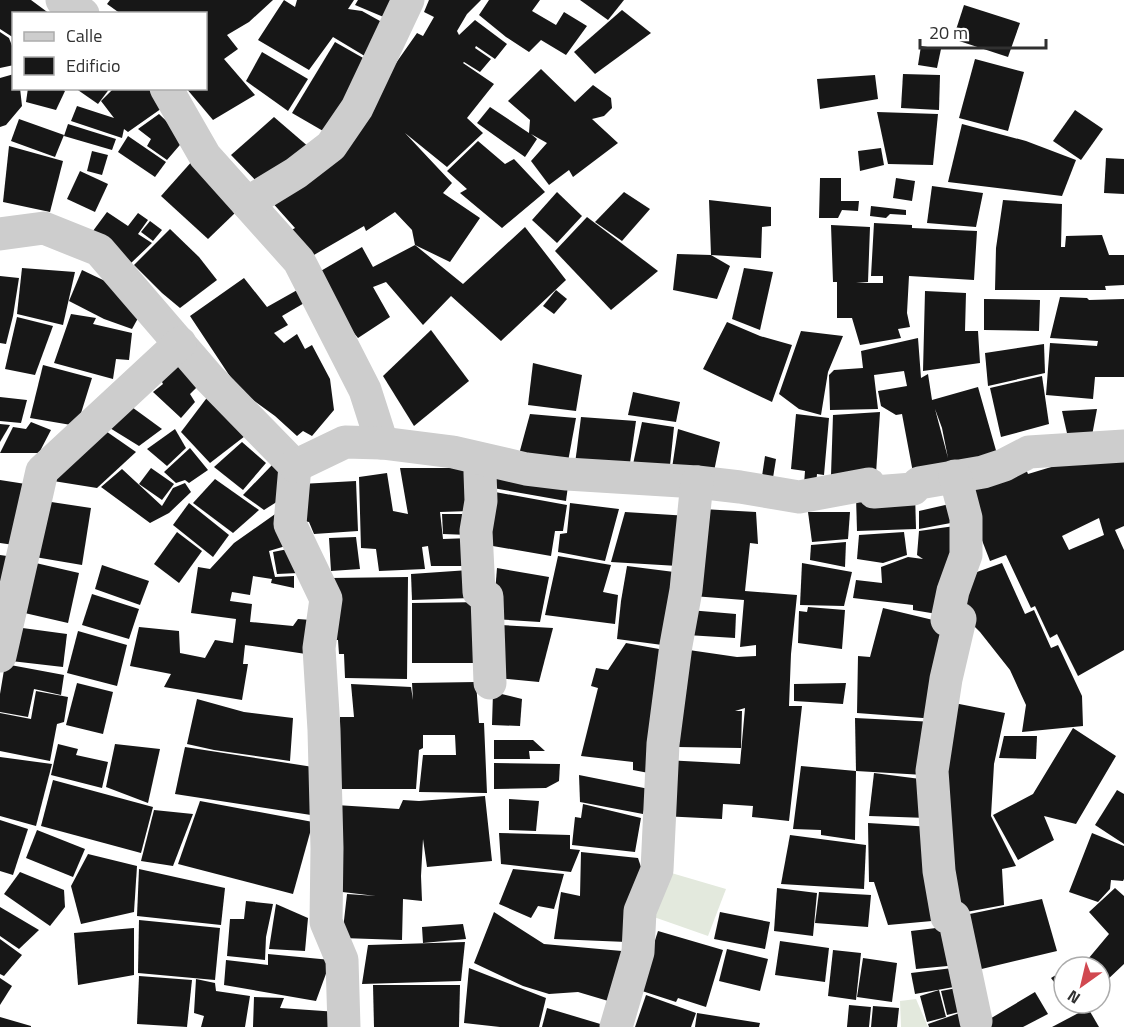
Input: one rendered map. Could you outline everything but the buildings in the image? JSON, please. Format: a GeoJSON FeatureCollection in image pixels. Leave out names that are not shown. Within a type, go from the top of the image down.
{"type":"FeatureCollection","features":[{"type":"Feature","properties":{"kind":"street"},"geometry":{"type":"LineString","coordinates":[[62,0],[80,12]]}},
{"type":"Feature","properties":{"kind":"street"},"geometry":{"type":"LineString","coordinates":[[247,203],[296,173],[331,146],[357,108],[408,0]]}},
{"type":"Feature","properties":{"kind":"street"},"geometry":{"type":"LineString","coordinates":[[167,90],[205,156],[299,261],[365,390],[382,443]]}},
{"type":"Feature","properties":{"kind":"street"},"geometry":{"type":"LineString","coordinates":[[0,234],[44,228],[99,250],[210,379],[295,466],[290,524],[326,599],[319,648],[324,730],[326,922],[342,960],[344,1027]]}},
{"type":"Feature","properties":{"kind":"street"},"geometry":{"type":"LineString","coordinates":[[0,657],[42,471],[180,343]]}},
{"type":"Feature","properties":{"kind":"street"},"geometry":{"type":"LineString","coordinates":[[295,466],[345,442],[382,443],[453,452],[526,469],[567,474],[697,482],[799,497],[869,484],[874,492],[913,489],[919,483],[983,472],[1004,465],[1029,452],[1064,451],[1088,446],[1124,446]]}},
{"type":"Feature","properties":{"kind":"street"},"geometry":{"type":"LineString","coordinates":[[484,460],[480,473],[481,501],[476,531],[476,550],[479,592],[487,597],[490,683]]}},
{"type":"Feature","properties":{"kind":"street"},"geometry":{"type":"LineString","coordinates":[[955,476],[966,518],[966,555],[947,620],[960,619],[946,679],[932,771],[939,871],[946,917],[954,917],[976,1021]]}},
{"type":"Feature","properties":{"kind":"street"},"geometry":{"type":"LineString","coordinates":[[616,1027],[639,952],[640,911],[657,870],[663,744],[686,590],[697,482]]}},
{"type":"Feature","properties":{"kind":"shaded area"},"geometry":{"type":"Polygon","coordinates":[[[668,872],[726,889],[708,936],[651,916],[668,872]]]}},
{"type":"Feature","properties":{"kind":"shaded area"},"geometry":{"type":"Polygon","coordinates":[[[916,999],[928,1027],[901,1027],[900,1001],[916,999]]]}}]}
